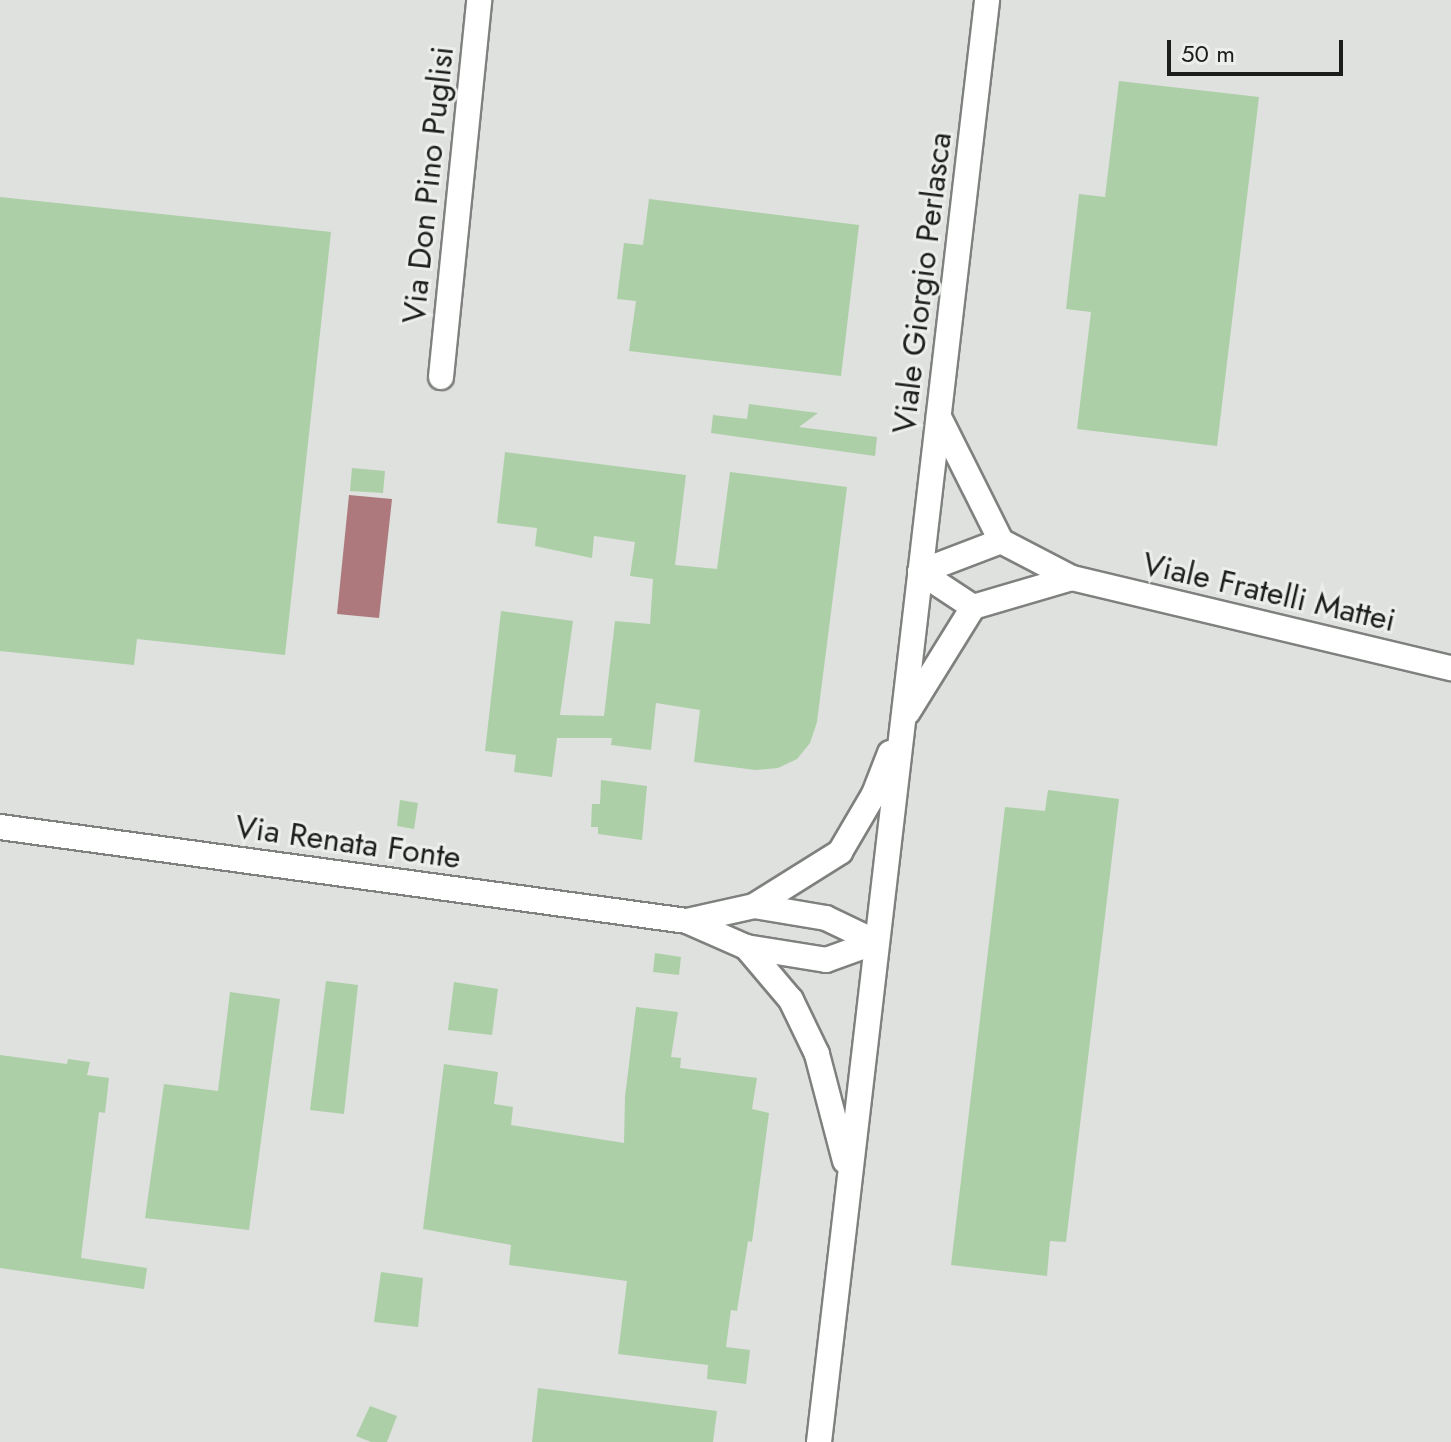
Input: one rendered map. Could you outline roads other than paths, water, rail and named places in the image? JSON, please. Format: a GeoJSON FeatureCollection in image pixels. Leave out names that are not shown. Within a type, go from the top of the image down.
{"type":"FeatureCollection","features":[{"type":"Feature","properties":{"kind":"street","name":"Via Don Pino Puglisi"},"geometry":{"type":"LineString","coordinates":[[441,377],[479,0]]}},
{"type":"Feature","properties":{"kind":"street","name":"Viale Giorgio Perlasca"},"geometry":{"type":"LineString","coordinates":[[903,721],[987,0]]}},
{"type":"Feature","properties":{"kind":"street"},"geometry":{"type":"LineString","coordinates":[[920,572],[1001,541],[939,417]]}},
{"type":"Feature","properties":{"kind":"street","name":"Viale Fratelli Mattei"},"geometry":{"type":"LineString","coordinates":[[1001,541],[1072,578],[1451,668]]}},
{"type":"Feature","properties":{"kind":"street"},"geometry":{"type":"LineString","coordinates":[[819,1442],[903,721],[973,607],[920,572]]}},
{"type":"Feature","properties":{"kind":"street","name":"Viale Fratelli Mattei"},"geometry":{"type":"LineString","coordinates":[[973,607],[1072,578]]}},
{"type":"Feature","properties":{"kind":"street","name":"Via Renata Fonte"},"geometry":{"type":"LineString","coordinates":[[687,921],[754,906],[840,852],[874,794],[903,721]]}},
{"type":"Feature","properties":{"kind":"street","name":"Via Renata Fonte"},"geometry":{"type":"LineString","coordinates":[[0,827],[687,921],[746,947],[826,960],[876,942]]}},
{"type":"Feature","properties":{"kind":"street","name":"Via Renata Fonte"},"geometry":{"type":"LineString","coordinates":[[754,906],[826,918],[876,942]]}},
{"type":"Feature","properties":{"kind":"street","name":"Via Renata Fonte"},"geometry":{"type":"LineString","coordinates":[[746,947],[791,1000],[817,1054],[849,1175]]}}]}
